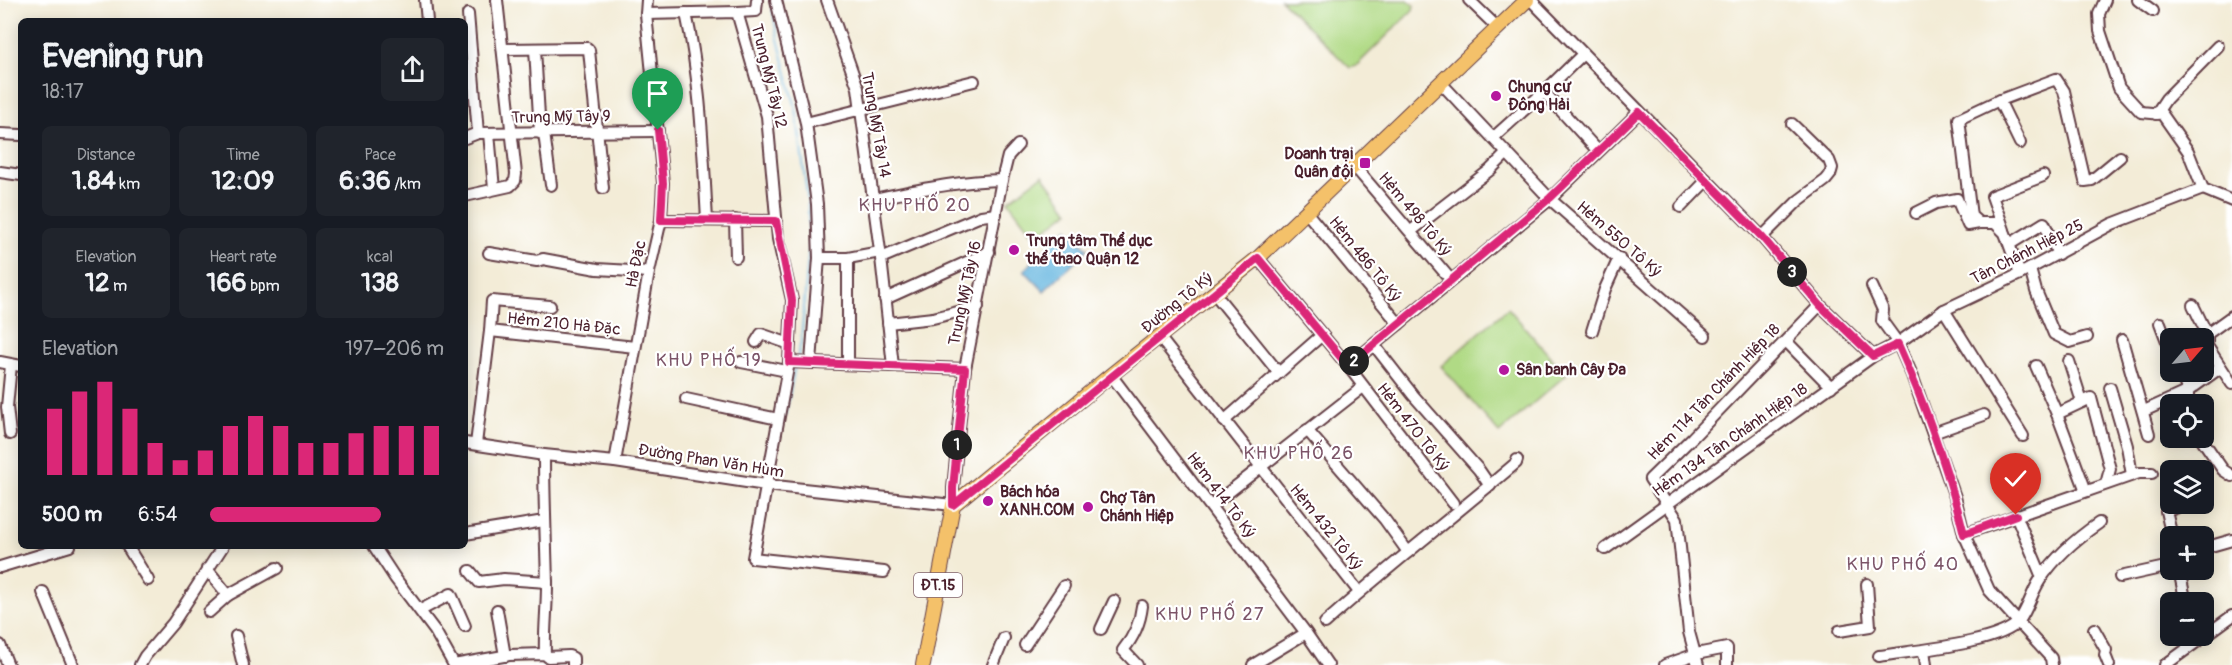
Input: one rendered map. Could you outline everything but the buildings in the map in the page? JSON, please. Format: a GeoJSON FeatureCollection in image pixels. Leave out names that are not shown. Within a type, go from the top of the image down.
{"type":"FeatureCollection","features":[{"type":"Feature","properties":{"kind":"main road","name":"Đường Tô Ký"},"geometry":{"type":"LineString","coordinates":[[953,505],[1258,258],[1529,0]]}},
{"type":"Feature","properties":{"kind":"main road","name":"ĐT.15"},"geometry":{"type":"LineString","coordinates":[[922,665],[953,505]]}},
{"type":"Feature","properties":{"kind":"street"},"geometry":{"type":"LineString","coordinates":[[425,0],[427,18]]}},
{"type":"Feature","properties":{"kind":"street"},"geometry":{"type":"LineString","coordinates":[[468,195],[510,186],[515,182],[504,49],[497,0]]}},
{"type":"Feature","properties":{"kind":"street","name":"Hà Đặc"},"geometry":{"type":"LineString","coordinates":[[615,462],[649,272],[661,220],[663,183],[646,14],[647,0]]}},
{"type":"Feature","properties":{"kind":"street"},"geometry":{"type":"LineString","coordinates":[[719,0],[719,12]]}},
{"type":"Feature","properties":{"kind":"street"},"geometry":{"type":"LineString","coordinates":[[738,12],[756,10],[757,0]]}},
{"type":"Feature","properties":{"kind":"street"},"geometry":{"type":"LineString","coordinates":[[776,0],[806,123],[817,204],[819,258],[796,364]]}},
{"type":"Feature","properties":{"kind":"street","name":"Trung Mỹ Tây 14"},"geometry":{"type":"LineString","coordinates":[[827,0],[858,88],[862,109],[893,366]]}},
{"type":"Feature","properties":{"kind":"street"},"geometry":{"type":"LineString","coordinates":[[1469,0],[1498,28]]}},
{"type":"Feature","properties":{"kind":"street"},"geometry":{"type":"LineString","coordinates":[[1529,0],[1762,237],[1820,305],[1873,356]]}},
{"type":"Feature","properties":{"kind":"street"},"geometry":{"type":"LineString","coordinates":[[2105,0],[2099,14],[2100,32],[2119,88],[2141,112],[2162,114],[2188,151],[2203,189],[2232,201]]}},
{"type":"Feature","properties":{"kind":"street"},"geometry":{"type":"LineString","coordinates":[[2139,0],[2153,11]]}},
{"type":"Feature","properties":{"kind":"street","name":"Trung Mỹ Tây 12"},"geometry":{"type":"LineString","coordinates":[[646,14],[738,12],[767,116],[776,221],[792,300],[790,344],[796,364],[778,419],[753,558],[884,572]]}},
{"type":"Feature","properties":{"kind":"street"},"geometry":{"type":"LineString","coordinates":[[686,13],[693,43],[702,119],[707,220]]}},
{"type":"Feature","properties":{"kind":"street"},"geometry":{"type":"LineString","coordinates":[[468,14],[494,189]]}},
{"type":"Feature","properties":{"kind":"street"},"geometry":{"type":"LineString","coordinates":[[2156,114],[2166,99],[2218,45]]}},
{"type":"Feature","properties":{"kind":"street"},"geometry":{"type":"LineString","coordinates":[[504,49],[587,48],[589,50],[603,188]]}},
{"type":"Feature","properties":{"kind":"street"},"geometry":{"type":"LineString","coordinates":[[535,49],[542,133],[551,185]]}},
{"type":"Feature","properties":{"kind":"street"},"geometry":{"type":"LineString","coordinates":[[1493,138],[1583,54]]}},
{"type":"Feature","properties":{"kind":"street"},"geometry":{"type":"LineString","coordinates":[[1979,223],[1971,216],[1959,119],[1999,100],[2056,79],[2064,91],[2085,181],[2092,180],[2121,157]]}},
{"type":"Feature","properties":{"kind":"street"},"geometry":{"type":"LineString","coordinates":[[806,123],[974,81]]}},
{"type":"Feature","properties":{"kind":"street","name":"Hẻm 550 Tô Ký"},"geometry":{"type":"LineString","coordinates":[[1442,84],[1550,198],[1705,336]]}},
{"type":"Feature","properties":{"kind":"street"},"geometry":{"type":"LineString","coordinates":[[1544,92],[1598,151]]}},
{"type":"Feature","properties":{"kind":"street"},"geometry":{"type":"LineString","coordinates":[[1999,100],[2020,143]]}},
{"type":"Feature","properties":{"kind":"street"},"geometry":{"type":"LineString","coordinates":[[1348,366],[1550,198],[1639,112]]}},
{"type":"Feature","properties":{"kind":"street"},"geometry":{"type":"LineString","coordinates":[[1762,237],[1798,201],[1830,175],[1832,168],[1829,160],[1792,124]]}},
{"type":"Feature","properties":{"kind":"street","name":"Trung Mỹ Tây 9"},"geometry":{"type":"LineString","coordinates":[[468,137],[484,133],[658,130]]}},
{"type":"Feature","properties":{"kind":"street"},"geometry":{"type":"LineString","coordinates":[[0,134],[18,135]]}},
{"type":"Feature","properties":{"kind":"street","name":"Trung Mỹ Tây 16"},"geometry":{"type":"LineString","coordinates":[[953,505],[965,369],[1002,180],[1008,156],[1018,145]]}},
{"type":"Feature","properties":{"kind":"street"},"geometry":{"type":"LineString","coordinates":[[1411,231],[1490,170],[1507,153]]}},
{"type":"Feature","properties":{"kind":"street","name":"Hẻm 498 Tô Ký"},"geometry":{"type":"LineString","coordinates":[[1355,167],[1451,280]]}},
{"type":"Feature","properties":{"kind":"street"},"geometry":{"type":"LineString","coordinates":[[0,172],[18,175]]}},
{"type":"Feature","properties":{"kind":"street"},"geometry":{"type":"LineString","coordinates":[[2043,176],[1992,196],[2005,233],[2036,291],[2054,334],[2070,342],[2087,337]]}},
{"type":"Feature","properties":{"kind":"street"},"geometry":{"type":"LineString","coordinates":[[873,199],[936,185],[1002,180]]}},
{"type":"Feature","properties":{"kind":"street"},"geometry":{"type":"LineString","coordinates":[[1680,207],[1706,181]]}},
{"type":"Feature","properties":{"kind":"street","name":"Tân Chánh Hiệp 25"},"geometry":{"type":"LineString","coordinates":[[1873,356],[1898,344],[1944,310],[2112,225],[2203,189]]}},
{"type":"Feature","properties":{"kind":"street"},"geometry":{"type":"LineString","coordinates":[[1916,213],[1936,203],[1956,199],[1968,225],[1995,223],[2005,233]]}},
{"type":"Feature","properties":{"kind":"street","name":"Hẻm 486 Tô Ký"},"geometry":{"type":"LineString","coordinates":[[1307,213],[1399,324]]}},
{"type":"Feature","properties":{"kind":"street"},"geometry":{"type":"LineString","coordinates":[[819,258],[881,255],[981,216],[996,214]]}},
{"type":"Feature","properties":{"kind":"street"},"geometry":{"type":"LineString","coordinates":[[661,220],[776,221]]}},
{"type":"Feature","properties":{"kind":"street"},"geometry":{"type":"LineString","coordinates":[[735,220],[736,257]]}},
{"type":"Feature","properties":{"kind":"street"},"geometry":{"type":"LineString","coordinates":[[2010,244],[2044,223],[2058,254]]}},
{"type":"Feature","properties":{"kind":"street"},"geometry":{"type":"LineString","coordinates":[[885,299],[989,252]]}},
{"type":"Feature","properties":{"kind":"street"},"geometry":{"type":"LineString","coordinates":[[489,253],[537,261],[543,259],[597,269],[649,272]]}},
{"type":"Feature","properties":{"kind":"street"},"geometry":{"type":"LineString","coordinates":[[848,258],[848,364]]}},
{"type":"Feature","properties":{"kind":"street","name":"Hẻm 470 Tô Ký"},"geometry":{"type":"LineString","coordinates":[[1258,258],[1348,366],[1453,504]]}},
{"type":"Feature","properties":{"kind":"street"},"geometry":{"type":"LineString","coordinates":[[1592,331],[1605,289],[1619,258]]}},
{"type":"Feature","properties":{"kind":"street"},"geometry":{"type":"LineString","coordinates":[[1872,286],[1883,310],[1882,321],[1898,344],[1933,433],[1955,497],[1964,534],[1989,590],[2051,658],[2052,665]]}},
{"type":"Feature","properties":{"kind":"street"},"geometry":{"type":"LineString","coordinates":[[1215,294],[1279,373]]}},
{"type":"Feature","properties":{"kind":"street","name":"Hẻm 210 Hà Đặc"},"geometry":{"type":"LineString","coordinates":[[550,306],[492,301],[490,332],[635,347]]}},
{"type":"Feature","properties":{"kind":"street","name":"Hẻm 114 Tân Chánh Hiệp 18"},"geometry":{"type":"LineString","coordinates":[[1668,503],[1650,478],[1820,305]]}},
{"type":"Feature","properties":{"kind":"street"},"geometry":{"type":"LineString","coordinates":[[2193,305],[2204,328]]}},
{"type":"Feature","properties":{"kind":"street"},"geometry":{"type":"LineString","coordinates":[[888,323],[933,318],[978,307]]}},
{"type":"Feature","properties":{"kind":"street"},"geometry":{"type":"LineString","coordinates":[[1944,310],[2023,436]]}},
{"type":"Feature","properties":{"kind":"street"},"geometry":{"type":"LineString","coordinates":[[2214,329],[2232,316]]}},
{"type":"Feature","properties":{"kind":"street"},"geometry":{"type":"LineString","coordinates":[[2160,324],[2162,328]]}},
{"type":"Feature","properties":{"kind":"street"},"geometry":{"type":"LineString","coordinates":[[470,443],[490,332]]}},
{"type":"Feature","properties":{"kind":"street"},"geometry":{"type":"LineString","coordinates":[[756,342],[761,334],[790,344]]}},
{"type":"Feature","properties":{"kind":"street"},"geometry":{"type":"LineString","coordinates":[[1224,421],[1322,335]]}},
{"type":"Feature","properties":{"kind":"street","name":"Hẻm 432 Tô Ký"},"geometry":{"type":"LineString","coordinates":[[1160,338],[1359,592]]}},
{"type":"Feature","properties":{"kind":"street"},"geometry":{"type":"LineString","coordinates":[[2122,340],[2149,434]]}},
{"type":"Feature","properties":{"kind":"street"},"geometry":{"type":"LineString","coordinates":[[1786,341],[1831,387]]}},
{"type":"Feature","properties":{"kind":"street"},"geometry":{"type":"LineString","coordinates":[[1374,345],[1490,486]]}},
{"type":"Feature","properties":{"kind":"street","name":"Hẻm 134 Tân Chánh Hiệp 18"},"geometry":{"type":"LineString","coordinates":[[1605,549],[1873,356]]}},
{"type":"Feature","properties":{"kind":"street"},"geometry":{"type":"LineString","coordinates":[[2214,358],[2232,384]]}},
{"type":"Feature","properties":{"kind":"street"},"geometry":{"type":"LineString","coordinates":[[2069,361],[2082,402]]}},
{"type":"Feature","properties":{"kind":"street"},"geometry":{"type":"LineString","coordinates":[[741,362],[965,369]]}},
{"type":"Feature","properties":{"kind":"street"},"geometry":{"type":"LineString","coordinates":[[10,434],[7,407],[11,364]]}},
{"type":"Feature","properties":{"kind":"street"},"geometry":{"type":"LineString","coordinates":[[2036,366],[2086,491]]}},
{"type":"Feature","properties":{"kind":"street"},"geometry":{"type":"LineString","coordinates":[[2144,411],[2188,391],[2220,368]]}},
{"type":"Feature","properties":{"kind":"street","name":"Hẻm 414 Tô Ký"},"geometry":{"type":"LineString","coordinates":[[1111,375],[1328,665]]}},
{"type":"Feature","properties":{"kind":"street"},"geometry":{"type":"LineString","coordinates":[[2184,382],[2188,391]]}},
{"type":"Feature","properties":{"kind":"street"},"geometry":{"type":"LineString","coordinates":[[1211,506],[1363,387]]}},
{"type":"Feature","properties":{"kind":"street"},"geometry":{"type":"LineString","coordinates":[[2110,388],[2127,446],[2132,475]]}},
{"type":"Feature","properties":{"kind":"street"},"geometry":{"type":"LineString","coordinates":[[2057,414],[2091,398],[2110,469],[2106,484]]}},
{"type":"Feature","properties":{"kind":"street"},"geometry":{"type":"LineString","coordinates":[[686,399],[778,419]]}},
{"type":"Feature","properties":{"kind":"street"},"geometry":{"type":"LineString","coordinates":[[1933,433],[1984,415]]}},
{"type":"Feature","properties":{"kind":"street"},"geometry":{"type":"LineString","coordinates":[[1307,430],[1385,520],[1408,552]]}},
{"type":"Feature","properties":{"kind":"street","name":"Đường Phan Văn Hùm"},"geometry":{"type":"LineString","coordinates":[[470,443],[544,455],[615,462],[766,486],[953,505]]}},
{"type":"Feature","properties":{"kind":"street"},"geometry":{"type":"LineString","coordinates":[[2208,448],[2223,470],[2232,476]]}},
{"type":"Feature","properties":{"kind":"street"},"geometry":{"type":"LineString","coordinates":[[544,455],[547,582],[543,628],[545,654]]}},
{"type":"Feature","properties":{"kind":"street"},"geometry":{"type":"LineString","coordinates":[[1325,623],[1359,592],[1490,486],[1517,460]]}},
{"type":"Feature","properties":{"kind":"street"},"geometry":{"type":"LineString","coordinates":[[1964,534],[2139,472],[2152,473]]}},
{"type":"Feature","properties":{"kind":"street"},"geometry":{"type":"LineString","coordinates":[[1668,503],[1677,519],[1689,632],[1697,659]]}},
{"type":"Feature","properties":{"kind":"street"},"geometry":{"type":"LineString","coordinates":[[2016,515],[2042,577]]}},
{"type":"Feature","properties":{"kind":"street"},"geometry":{"type":"LineString","coordinates":[[468,533],[544,521]]}},
{"type":"Feature","properties":{"kind":"street"},"geometry":{"type":"LineString","coordinates":[[1879,656],[1988,638],[2018,622],[2042,577],[2077,537],[2099,523]]}},
{"type":"Feature","properties":{"kind":"street"},"geometry":{"type":"LineString","coordinates":[[2214,546],[2232,540]]}},
{"type":"Feature","properties":{"kind":"street"},"geometry":{"type":"LineString","coordinates":[[0,567],[60,549]]}},
{"type":"Feature","properties":{"kind":"street"},"geometry":{"type":"LineString","coordinates":[[129,549],[148,580]]}},
{"type":"Feature","properties":{"kind":"street"},"geometry":{"type":"LineString","coordinates":[[144,662],[173,623],[221,549]]}},
{"type":"Feature","properties":{"kind":"street"},"geometry":{"type":"LineString","coordinates":[[376,549],[395,578],[421,610],[454,665],[504,656],[545,654],[548,657],[569,656],[573,658],[573,665]]}},
{"type":"Feature","properties":{"kind":"street"},"geometry":{"type":"LineString","coordinates":[[209,612],[228,595],[277,568]]}},
{"type":"Feature","properties":{"kind":"street"},"geometry":{"type":"LineString","coordinates":[[2120,577],[2160,568]]}},
{"type":"Feature","properties":{"kind":"street"},"geometry":{"type":"LineString","coordinates":[[207,569],[228,595]]}},
{"type":"Feature","properties":{"kind":"street"},"geometry":{"type":"LineString","coordinates":[[470,571],[479,582],[504,579],[547,582]]}},
{"type":"Feature","properties":{"kind":"street"},"geometry":{"type":"LineString","coordinates":[[1839,631],[1870,626],[1867,585]]}},
{"type":"Feature","properties":{"kind":"street"},"geometry":{"type":"LineString","coordinates":[[1025,645],[1064,586]]}},
{"type":"Feature","properties":{"kind":"street"},"geometry":{"type":"LineString","coordinates":[[43,592],[74,665]]}},
{"type":"Feature","properties":{"kind":"street"},"geometry":{"type":"LineString","coordinates":[[421,610],[451,594],[465,626]]}},
{"type":"Feature","properties":{"kind":"street"},"geometry":{"type":"LineString","coordinates":[[1101,629],[1114,601]]}},
{"type":"Feature","properties":{"kind":"street"},"geometry":{"type":"LineString","coordinates":[[1137,665],[1123,651],[1135,633],[1142,606]]}},
{"type":"Feature","properties":{"kind":"street"},"geometry":{"type":"LineString","coordinates":[[497,610],[504,656]]}},
{"type":"Feature","properties":{"kind":"street"},"geometry":{"type":"LineString","coordinates":[[2214,628],[2232,616]]}},
{"type":"Feature","properties":{"kind":"street"},"geometry":{"type":"LineString","coordinates":[[2094,629],[2106,650],[2105,655],[2109,665]]}},
{"type":"Feature","properties":{"kind":"street"},"geometry":{"type":"LineString","coordinates":[[1253,665],[1306,633]]}},
{"type":"Feature","properties":{"kind":"street"},"geometry":{"type":"LineString","coordinates":[[236,636],[243,665]]}},
{"type":"Feature","properties":{"kind":"street"},"geometry":{"type":"LineString","coordinates":[[993,665],[1004,638]]}},
{"type":"Feature","properties":{"kind":"street"},"geometry":{"type":"LineString","coordinates":[[2165,665],[2189,646]]}},
{"type":"Feature","properties":{"kind":"street"},"geometry":{"type":"LineString","coordinates":[[0,648],[8,665]]}},
{"type":"Feature","properties":{"kind":"street"},"geometry":{"type":"LineString","coordinates":[[1665,665],[1697,659],[1727,648],[1726,665]]}},
{"type":"Feature","properties":{"kind":"street"},"geometry":{"type":"LineString","coordinates":[[1924,650],[1926,665]]}},
{"type":"Feature","properties":{"kind":"green space"},"geometry":{"type":"Polygon","coordinates":[[[1281,0],[1408,0],[1414,5],[1413,10],[1356,66],[1350,68],[1281,0]]]}},
{"type":"Feature","properties":{"kind":"green space"},"geometry":{"type":"Polygon","coordinates":[[[1043,175],[1069,211],[1035,237],[1008,201],[1043,175]]]}},
{"type":"Feature","properties":{"kind":"green space","name":"Sân banh Cây Đa"},"geometry":{"type":"Polygon","coordinates":[[[1508,308],[1566,375],[1499,433],[1441,366],[1508,308]]]}},
{"type":"Feature","properties":{"kind":"water"},"geometry":{"type":"Polygon","coordinates":[[[1067,228],[1088,249],[1044,291],[1024,270],[1067,228]]]}},
{"type":"Feature","properties":{"kind":"waterway"},"geometry":{"type":"LineString","coordinates":[[771,0],[778,39],[796,109],[808,202],[809,247],[801,342],[797,360]]}},
{"type":"Feature","properties":{"kind":"waterway"},"geometry":{"type":"LineString","coordinates":[[785,415],[795,365]]}},
{"type":"Feature","properties":{"kind":"place","name":"Chung cư Đông Hải"},"geometry":{"type":"Point","coordinates":[1496,96]}},
{"type":"Feature","properties":{"kind":"place","name":"Doanh trại Quân đội"},"geometry":{"type":"Point","coordinates":[1365,163]}},
{"type":"Feature","properties":{"kind":"place","name":"Trung tâm Thể dục thể thao Quận 12"},"geometry":{"type":"Point","coordinates":[1014,250]}},
{"type":"Feature","properties":{"kind":"place","name":"Sân banh Cây Đa"},"geometry":{"type":"Point","coordinates":[1504,370]}},
{"type":"Feature","properties":{"kind":"place","name":"Bách hóa XANH.COM"},"geometry":{"type":"Point","coordinates":[988,501]}},
{"type":"Feature","properties":{"kind":"place","name":"Chợ Tân Chánh Hiệp"},"geometry":{"type":"Point","coordinates":[1088,507]}},
{"type":"Feature","properties":{"kind":"district","name":"KHU PHỐ 20"},"geometry":{"type":"Point","coordinates":[915,205]}},
{"type":"Feature","properties":{"kind":"district","name":"KHU PHỐ 19"},"geometry":{"type":"Point","coordinates":[709,360]}},
{"type":"Feature","properties":{"kind":"district","name":"KHU PHỐ 26"},"geometry":{"type":"Point","coordinates":[1299,453]}},
{"type":"Feature","properties":{"kind":"district","name":"KHU PHỐ 40"},"geometry":{"type":"Point","coordinates":[1903,564]}},
{"type":"Feature","properties":{"kind":"district","name":"KHU PHỐ 27"},"geometry":{"type":"Point","coordinates":[1210,614]}},
{"type":"Feature","properties":{"kind":"route"},"geometry":{"type":"LineString","coordinates":[[658,130],[663,183],[661,220],[776,221],[792,300],[789,362],[965,369],[953,505],[1258,258],[1348,366],[1550,198],[1639,112],[1762,237],[1820,305],[1873,356],[1898,344],[1933,433],[1955,497],[1964,534],[2016,515]]}}]}
